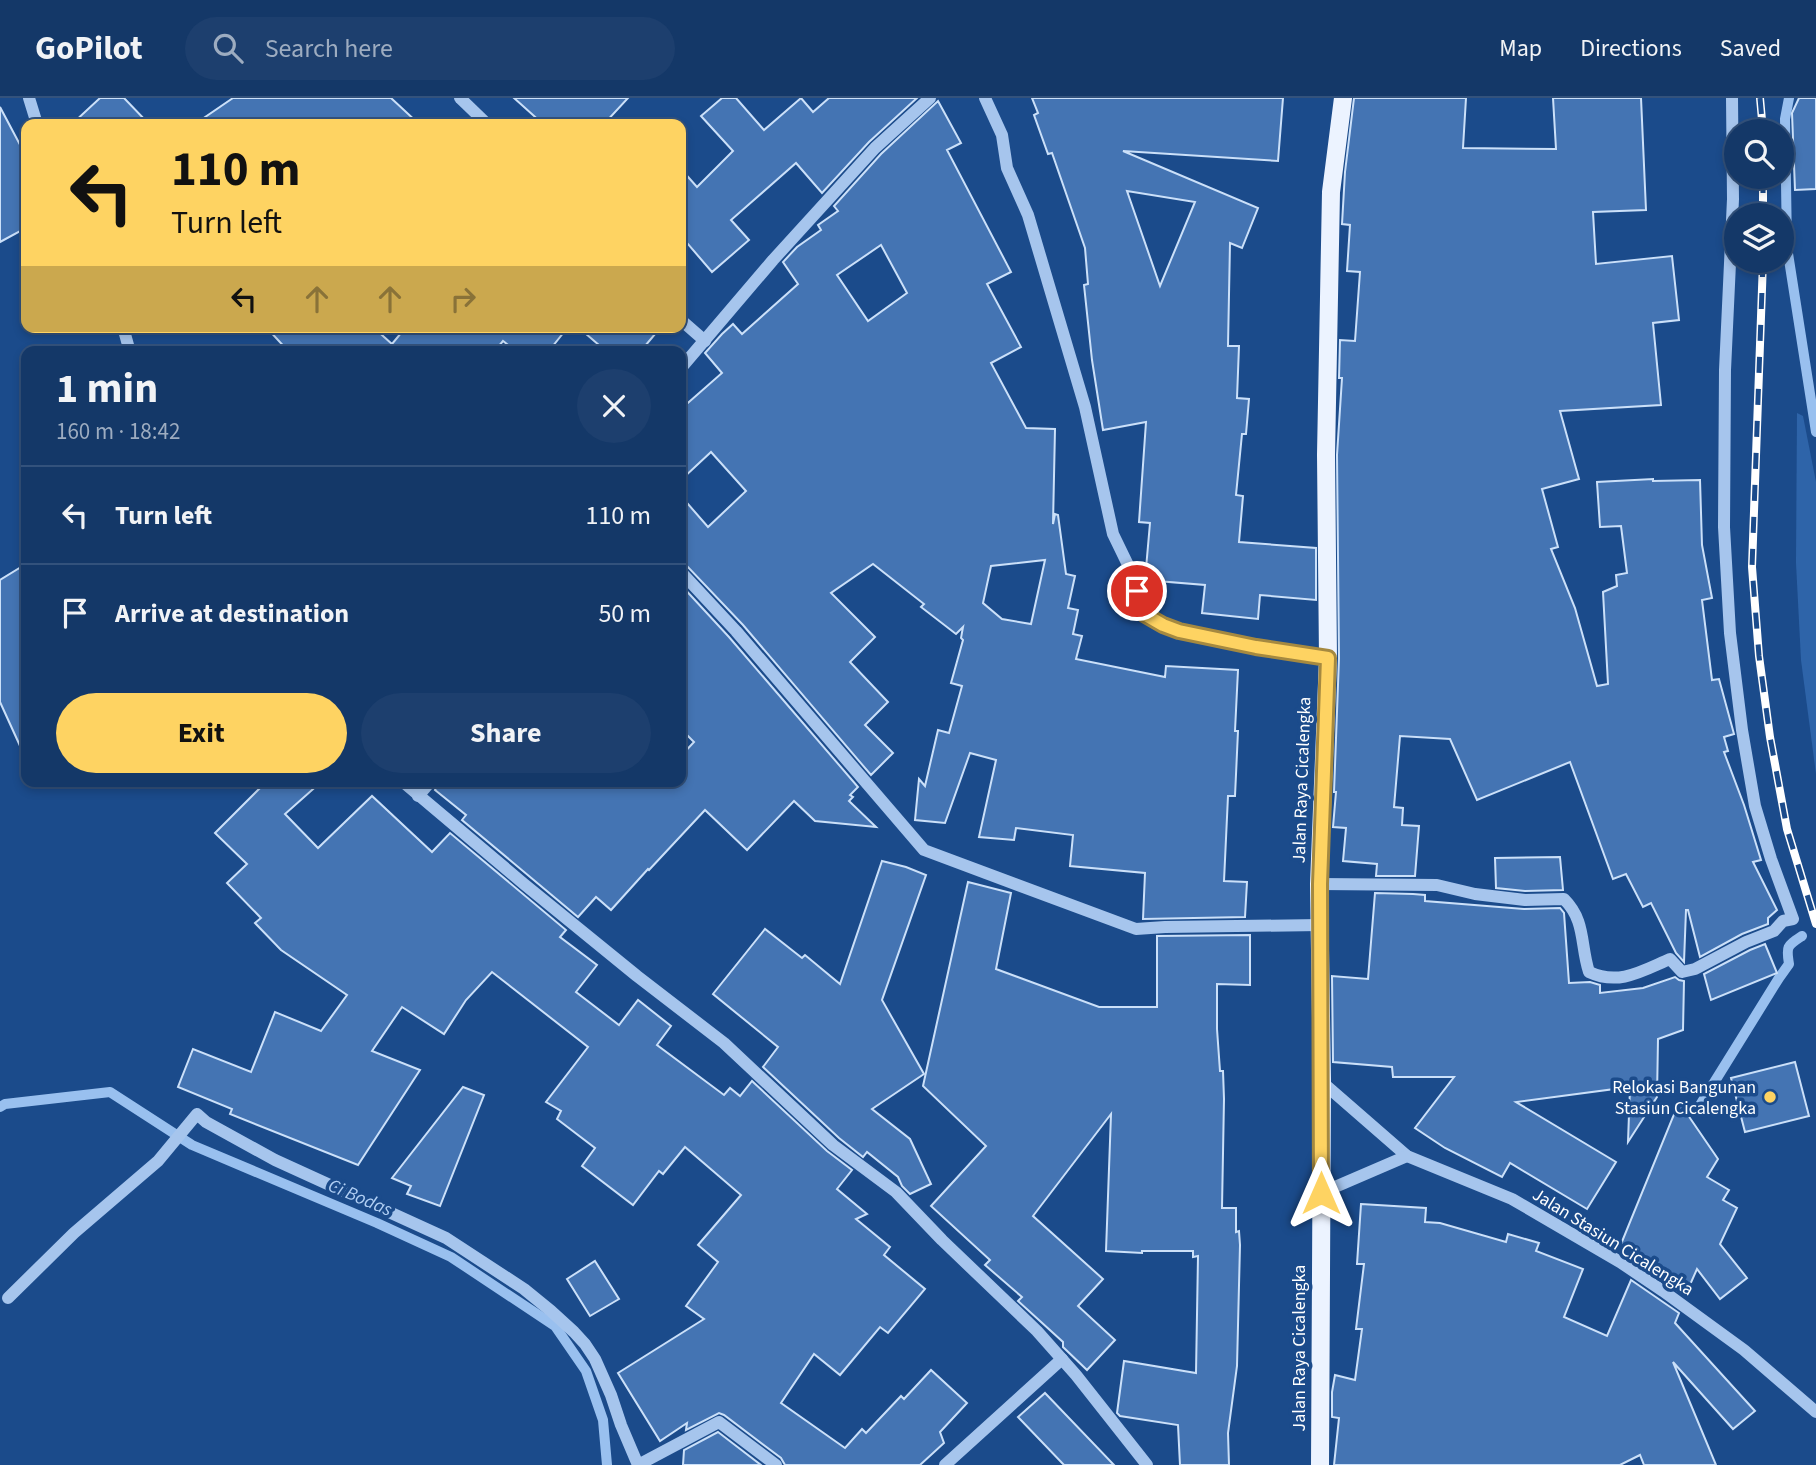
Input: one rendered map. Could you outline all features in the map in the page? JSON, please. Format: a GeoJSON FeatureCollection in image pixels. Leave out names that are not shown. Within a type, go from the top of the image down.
{"type":"FeatureCollection","features":[{"type":"Feature","properties":{"kind":"main road","name":"Jalan Raya Cicalengka"},"geometry":{"type":"LineString","coordinates":[[1320,1465],[1320,884],[1328,658],[1326,455],[1331,191],[1343,98]]}},
{"type":"Feature","properties":{"kind":"street"},"geometry":{"type":"LineString","coordinates":[[29,98],[35,119]]}},
{"type":"Feature","properties":{"kind":"street"},"geometry":{"type":"LineString","coordinates":[[460,98],[482,119]]}},
{"type":"Feature","properties":{"kind":"street"},"geometry":{"type":"LineString","coordinates":[[686,362],[773,260],[875,148],[929,98]]}},
{"type":"Feature","properties":{"kind":"street"},"geometry":{"type":"LineString","coordinates":[[985,98],[1002,135],[1007,168],[1028,215],[1085,407],[1113,534],[1129,568],[1144,614],[1179,631],[1328,658]]}},
{"type":"Feature","properties":{"kind":"street"},"geometry":{"type":"LineString","coordinates":[[1320,884],[1437,885],[1475,894],[1525,900],[1564,899],[1573,908],[1580,923],[1589,972],[1602,978],[1629,977],[1670,959],[1682,972],[1695,969],[1746,942],[1774,931],[1783,921],[1793,919],[1755,806],[1730,634],[1724,527],[1725,370],[1733,199],[1732,98]]}},
{"type":"Feature","properties":{"kind":"street"},"geometry":{"type":"LineString","coordinates":[[686,324],[705,341]]}},
{"type":"Feature","properties":{"kind":"street"},"geometry":{"type":"LineString","coordinates":[[686,577],[736,631],[924,850],[1136,929],[1320,925]]}},
{"type":"Feature","properties":{"kind":"street"},"geometry":{"type":"LineString","coordinates":[[408,787],[637,976],[724,1043],[833,1145],[896,1192],[1037,1331],[1147,1465]]}},
{"type":"Feature","properties":{"kind":"street"},"geometry":{"type":"LineString","coordinates":[[418,796],[426,787]]}},
{"type":"Feature","properties":{"kind":"street","name":"Jalan Stasiun Cicalengka"},"geometry":{"type":"LineString","coordinates":[[1322,1083],[1407,1156],[1512,1199],[1620,1262],[1744,1350],[1816,1412]]}},
{"type":"Feature","properties":{"kind":"street"},"geometry":{"type":"LineString","coordinates":[[8,1298],[74,1233],[158,1161],[197,1114],[206,1122],[275,1160],[446,1238],[524,1289],[575,1332],[590,1351],[611,1395],[638,1465],[719,1422],[776,1465]]}},
{"type":"Feature","properties":{"kind":"street"},"geometry":{"type":"LineString","coordinates":[[1321,1193],[1407,1156]]}},
{"type":"Feature","properties":{"kind":"street"},"geometry":{"type":"LineString","coordinates":[[946,1465],[1062,1359]]}},
{"type":"Feature","properties":{"kind":"shaded area"},"geometry":{"type":"Polygon","coordinates":[[[1797,413],[1803,416],[1816,482],[1816,774],[1801,660],[1796,563],[1797,413]]]}},
{"type":"Feature","properties":{"kind":"building"},"geometry":{"type":"Polygon","coordinates":[[[100,98],[124,98],[144,119],[77,119],[100,98]]]}},
{"type":"Feature","properties":{"kind":"building"},"geometry":{"type":"Polygon","coordinates":[[[233,98],[391,98],[414,119],[202,119],[233,98]]]}},
{"type":"Feature","properties":{"kind":"building"},"geometry":{"type":"Polygon","coordinates":[[[514,98],[628,98],[609,119],[537,119],[514,98]]]}},
{"type":"Feature","properties":{"kind":"building"},"geometry":{"type":"Polygon","coordinates":[[[722,98],[736,98],[764,130],[801,98],[813,112],[829,98],[917,98],[869,142],[822,193],[796,163],[731,220],[749,240],[712,272],[686,242],[686,175],[697,187],[733,151],[701,116],[722,98]]]}},
{"type":"Feature","properties":{"kind":"building"},"geometry":{"type":"Polygon","coordinates":[[[1032,98],[1283,98],[1278,161],[1123,151],[1258,208],[1242,248],[1230,243],[1228,346],[1239,346],[1237,398],[1249,399],[1246,434],[1242,434],[1236,495],[1243,496],[1239,542],[1316,548],[1316,600],[1260,595],[1258,619],[1202,613],[1205,585],[1145,580],[1150,523],[1139,522],[1146,422],[1103,430],[1084,285],[1088,284],[1085,248],[1052,153],[1048,154],[1034,115],[1038,113],[1032,98]],[[1127,191],[1160,286],[1195,202],[1127,191]]]}},
{"type":"Feature","properties":{"kind":"building"},"geometry":{"type":"Polygon","coordinates":[[[1354,98],[1466,98],[1463,148],[1556,149],[1553,98],[1641,98],[1646,210],[1593,212],[1596,264],[1672,256],[1679,320],[1653,323],[1661,405],[1560,411],[1579,479],[1542,489],[1558,547],[1551,549],[1575,608],[1597,686],[1608,684],[1603,592],[1617,586],[1616,575],[1627,573],[1621,526],[1600,527],[1597,482],[1700,480],[1702,545],[1712,598],[1702,600],[1712,680],[1719,679],[1734,734],[1724,737],[1728,751],[1724,752],[1761,860],[1753,862],[1777,910],[1768,918],[1768,924],[1742,934],[1700,957],[1688,910],[1684,962],[1676,953],[1651,903],[1643,907],[1626,874],[1613,879],[1570,762],[1477,800],[1450,739],[1400,736],[1394,807],[1403,808],[1402,825],[1419,826],[1415,876],[1376,876],[1377,864],[1343,861],[1346,828],[1333,827],[1339,658],[1337,455],[1342,378],[1339,378],[1340,340],[1355,341],[1360,272],[1347,271],[1350,225],[1342,224],[1354,98]]]}},
{"type":"Feature","properties":{"kind":"building"},"geometry":{"type":"Polygon","coordinates":[[[1799,98],[1816,98],[1816,189],[1795,190],[1792,113],[1799,98]]]}},
{"type":"Feature","properties":{"kind":"building"},"geometry":{"type":"Polygon","coordinates":[[[938,101],[961,143],[947,150],[1011,272],[987,284],[1021,347],[991,363],[1026,428],[1055,429],[1053,524],[1055,514],[1058,515],[1066,574],[1075,576],[1068,608],[1078,610],[1073,634],[1082,636],[1076,659],[1165,677],[1166,666],[1238,670],[1235,796],[1228,796],[1224,881],[1247,882],[1245,917],[1143,919],[1145,873],[1070,866],[1073,835],[1016,828],[1014,840],[979,837],[996,760],[970,753],[945,823],[915,820],[919,779],[925,786],[938,730],[949,733],[962,686],[951,683],[963,640],[963,627],[956,634],[921,607],[924,604],[873,564],[831,593],[875,637],[850,662],[888,702],[865,725],[893,753],[871,775],[743,625],[686,566],[686,502],[708,527],[746,491],[711,452],[686,475],[686,405],[722,373],[705,353],[733,324],[742,334],[798,284],[783,262],[797,247],[821,230],[818,225],[838,211],[834,206],[881,154],[938,101]],[[881,245],[837,275],[868,321],[907,293],[881,245]],[[1045,560],[991,566],[983,603],[1002,619],[1031,624],[1045,560]]]}},
{"type":"Feature","properties":{"kind":"building"},"geometry":{"type":"Polygon","coordinates":[[[0,107],[21,147],[21,231],[0,242],[0,107]]]}},
{"type":"Feature","properties":{"kind":"building"},"geometry":{"type":"Polygon","coordinates":[[[272,333],[380,333],[392,344],[401,333],[563,333],[553,346],[509,346],[503,341],[499,346],[283,346],[272,333]]]}},
{"type":"Feature","properties":{"kind":"building"},"geometry":{"type":"Polygon","coordinates":[[[585,333],[656,333],[645,346],[600,346],[585,333]]]}},
{"type":"Feature","properties":{"kind":"building"},"geometry":{"type":"Polygon","coordinates":[[[21,567],[21,748],[0,702],[0,580],[21,567]]]}},
{"type":"Feature","properties":{"kind":"building"},"geometry":{"type":"Polygon","coordinates":[[[686,590],[858,787],[850,795],[853,797],[849,801],[876,827],[815,821],[794,801],[747,850],[705,810],[611,910],[596,897],[578,917],[462,820],[466,815],[435,790],[436,787],[686,787],[686,751],[694,742],[686,734],[686,590]]]}},
{"type":"Feature","properties":{"kind":"building"},"geometry":{"type":"Polygon","coordinates":[[[261,787],[315,787],[285,814],[318,848],[372,796],[432,852],[450,833],[566,930],[560,937],[597,965],[576,992],[619,1025],[638,1000],[671,1026],[657,1045],[724,1095],[730,1088],[740,1096],[752,1081],[827,1151],[852,1170],[837,1189],[867,1214],[856,1219],[890,1247],[884,1255],[925,1289],[888,1333],[880,1327],[840,1375],[814,1354],[781,1403],[845,1448],[862,1429],[866,1433],[901,1396],[904,1399],[931,1370],[967,1403],[940,1432],[944,1443],[920,1465],[785,1465],[781,1458],[719,1413],[686,1430],[687,1423],[660,1441],[618,1373],[704,1319],[686,1306],[718,1262],[698,1245],[741,1195],[685,1147],[663,1174],[659,1171],[633,1205],[582,1166],[595,1148],[557,1119],[561,1111],[546,1102],[588,1047],[492,972],[466,1000],[444,1034],[402,1007],[372,1051],[420,1070],[358,1165],[230,1114],[232,1109],[178,1087],[193,1049],[251,1072],[275,1012],[321,1031],[347,995],[281,950],[255,923],[261,918],[227,883],[247,864],[215,833],[261,787]]]}},
{"type":"Feature","properties":{"kind":"building"},"geometry":{"type":"Polygon","coordinates":[[[1560,857],[1563,890],[1525,891],[1496,888],[1495,858],[1560,857]]]}},
{"type":"Feature","properties":{"kind":"building"},"geometry":{"type":"Polygon","coordinates":[[[882,861],[926,875],[882,1000],[924,1074],[872,1109],[910,1139],[931,1184],[910,1194],[898,1177],[867,1152],[863,1157],[839,1138],[763,1067],[778,1047],[713,994],[765,929],[802,958],[805,955],[840,984],[882,861]]]}},
{"type":"Feature","properties":{"kind":"building"},"geometry":{"type":"Polygon","coordinates":[[[968,882],[1011,893],[996,969],[1099,1007],[1157,1007],[1157,936],[1250,935],[1250,985],[1217,984],[1217,1029],[1224,1099],[1222,1208],[1236,1208],[1236,1232],[1239,1231],[1240,1245],[1237,1366],[1228,1433],[1229,1465],[1180,1465],[1178,1425],[1120,1416],[1117,1413],[1124,1361],[1196,1373],[1198,1256],[1193,1257],[1193,1251],[1106,1251],[1111,1114],[1033,1216],[1103,1279],[1078,1306],[1115,1340],[1087,1370],[1063,1347],[1063,1342],[1018,1301],[1022,1297],[985,1265],[990,1260],[931,1206],[986,1146],[923,1086],[968,882]]]}},
{"type":"Feature","properties":{"kind":"building"},"geometry":{"type":"Polygon","coordinates":[[[1375,893],[1425,895],[1425,901],[1524,909],[1560,908],[1564,913],[1569,983],[1590,982],[1600,985],[1600,993],[1643,988],[1675,977],[1684,981],[1683,1030],[1658,1039],[1657,1097],[1628,1142],[1630,1087],[1516,1102],[1616,1162],[1587,1209],[1510,1163],[1502,1177],[1445,1148],[1415,1128],[1454,1077],[1393,1077],[1392,1067],[1333,1062],[1332,976],[1368,979],[1375,893]]]}},
{"type":"Feature","properties":{"kind":"building"},"geometry":{"type":"Polygon","coordinates":[[[1765,944],[1777,973],[1711,1000],[1704,974],[1765,944]]]}},
{"type":"Feature","properties":{"kind":"building","name":"Relokasi Bangunan Stasiun Cicalengka"},"geometry":{"type":"Polygon","coordinates":[[[1795,1062],[1809,1116],[1745,1132],[1731,1078],[1795,1062]]]}},
{"type":"Feature","properties":{"kind":"building"},"geometry":{"type":"Polygon","coordinates":[[[463,1087],[484,1095],[440,1206],[407,1194],[411,1186],[392,1178],[463,1087]]]}},
{"type":"Feature","properties":{"kind":"building"},"geometry":{"type":"Polygon","coordinates":[[[1679,1102],[1718,1159],[1707,1177],[1729,1190],[1723,1200],[1737,1208],[1720,1244],[1747,1278],[1720,1299],[1697,1269],[1685,1296],[1638,1264],[1642,1254],[1621,1244],[1679,1102]]]}},
{"type":"Feature","properties":{"kind":"building"},"geometry":{"type":"Polygon","coordinates":[[[1361,1204],[1426,1208],[1425,1222],[1440,1223],[1506,1242],[1508,1234],[1539,1243],[1536,1251],[1583,1269],[1564,1317],[1607,1336],[1631,1280],[1679,1313],[1675,1323],[1755,1411],[1733,1429],[1673,1362],[1716,1465],[1644,1465],[1640,1455],[1620,1465],[1334,1465],[1339,1418],[1332,1417],[1335,1375],[1355,1380],[1362,1329],[1356,1329],[1364,1264],[1357,1264],[1361,1204]]]}},
{"type":"Feature","properties":{"kind":"building"},"geometry":{"type":"Polygon","coordinates":[[[595,1261],[619,1299],[590,1316],[567,1279],[595,1261]]]}},
{"type":"Feature","properties":{"kind":"building"},"geometry":{"type":"Polygon","coordinates":[[[1045,1393],[1114,1465],[1064,1465],[1018,1417],[1045,1393]]]}},
{"type":"Feature","properties":{"kind":"building"},"geometry":{"type":"Polygon","coordinates":[[[718,1432],[761,1465],[683,1465],[684,1450],[718,1432]]]}},
{"type":"Feature","properties":{"kind":"waterway"},"geometry":{"type":"LineString","coordinates":[[1789,98],[1785,119],[1787,247],[1816,432]]}},
{"type":"Feature","properties":{"kind":"waterway"},"geometry":{"type":"LineString","coordinates":[[1697,1110],[1789,964],[1789,947],[1802,936]]}},
{"type":"Feature","properties":{"kind":"waterway","name":"Ci Bodas"},"geometry":{"type":"LineString","coordinates":[[0,1107],[5,1104],[110,1092],[192,1145],[451,1257],[555,1326],[586,1371],[603,1420],[607,1465]]}},
{"type":"Feature","properties":{"kind":"railway"},"geometry":{"type":"LineString","coordinates":[[1760,98],[1762,119]]}},
{"type":"Feature","properties":{"kind":"railway"},"geometry":{"type":"LineString","coordinates":[[1763,189],[1763,203]]}},
{"type":"Feature","properties":{"kind":"railway"},"geometry":{"type":"LineString","coordinates":[[1763,273],[1752,567],[1759,656],[1787,829],[1816,924]]}},
{"type":"Feature","properties":{"kind":"place","name":"Relokasi Bangunan Stasiun Cicalengka"},"geometry":{"type":"Point","coordinates":[1770,1097]}},
{"type":"Feature","properties":{"kind":"route"},"geometry":{"type":"LineString","coordinates":[[1137,591],[1144,614],[1179,631],[1328,658],[1320,884],[1321,1193]]}}]}
